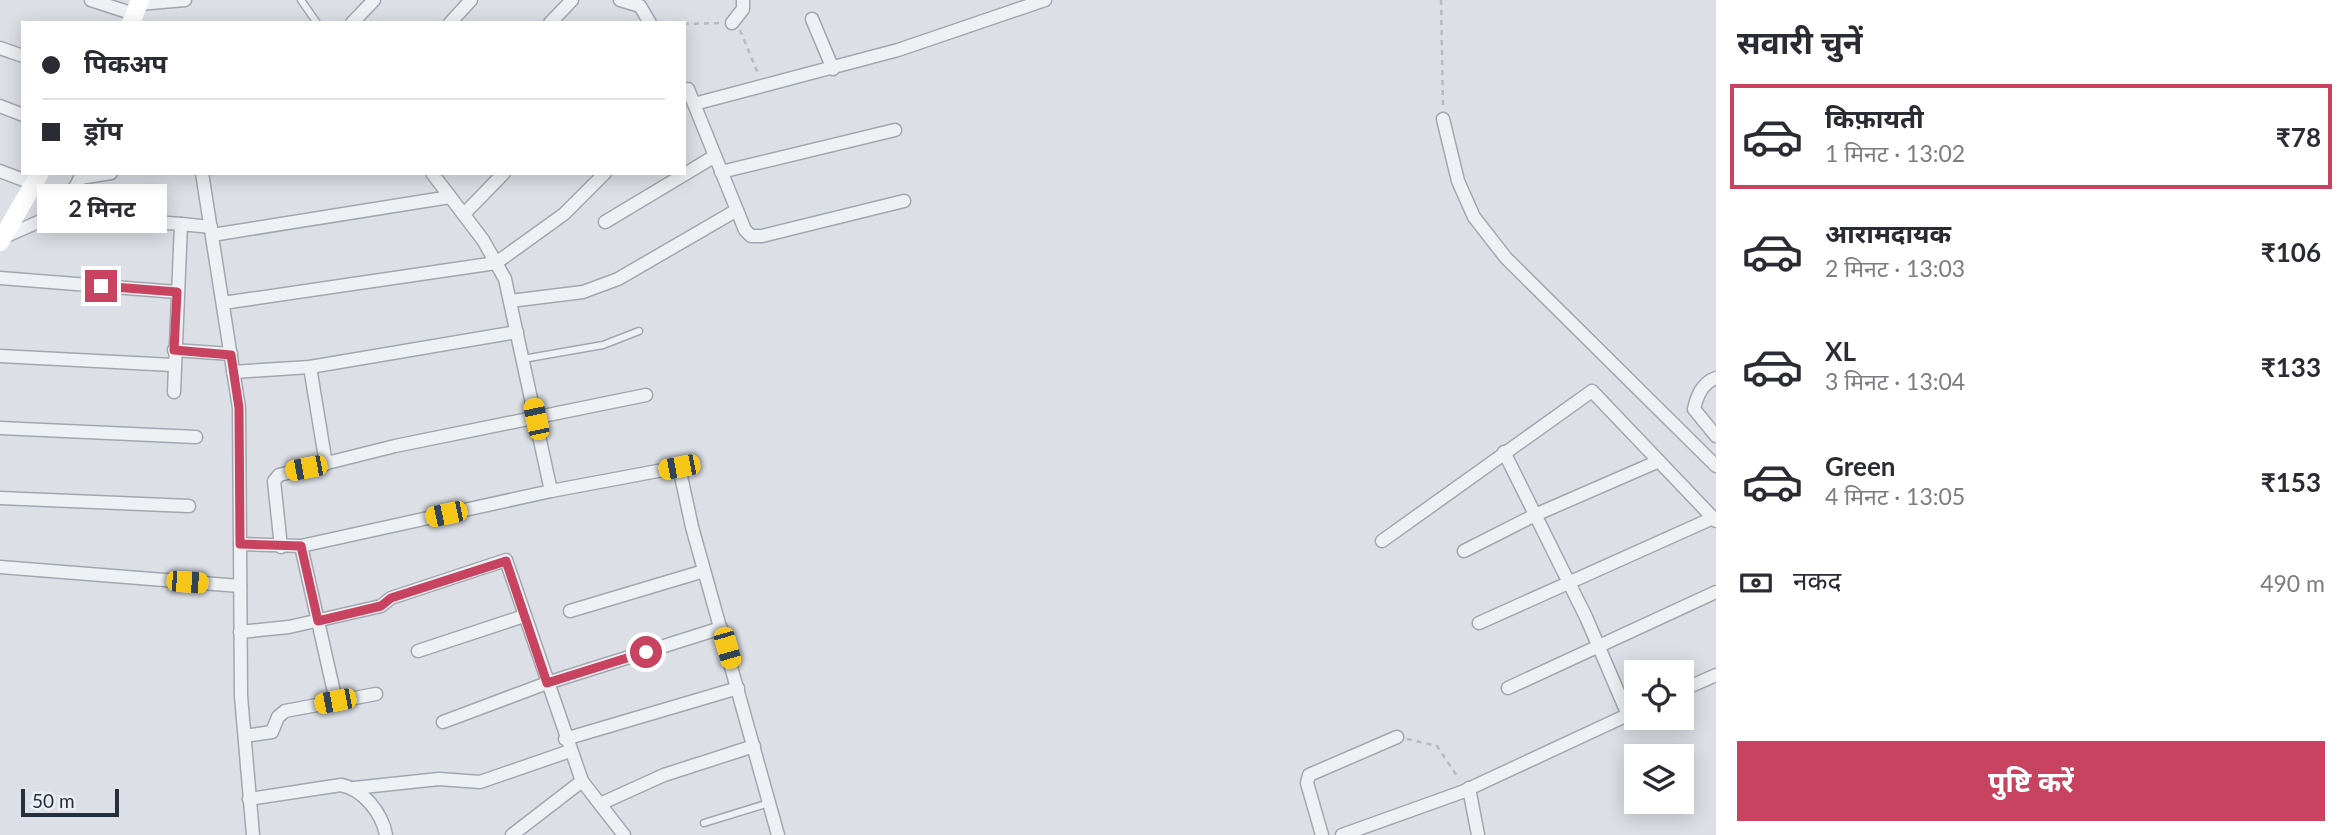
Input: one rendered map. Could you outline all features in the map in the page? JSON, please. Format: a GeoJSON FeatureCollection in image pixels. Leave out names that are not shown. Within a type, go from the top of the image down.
{"type":"FeatureCollection","features":[{"type":"Feature","properties":{"kind":"street"},"geometry":{"type":"LineString","coordinates":[[90,0],[136,10],[185,0]]}},
{"type":"Feature","properties":{"kind":"street"},"geometry":{"type":"LineString","coordinates":[[354,21],[374,0]]}},
{"type":"Feature","properties":{"kind":"street"},"geometry":{"type":"LineString","coordinates":[[452,21],[471,0]]}},
{"type":"Feature","properties":{"kind":"street"},"geometry":{"type":"LineString","coordinates":[[553,21],[572,0]]}},
{"type":"Feature","properties":{"kind":"street"},"geometry":{"type":"LineString","coordinates":[[620,0],[645,3],[650,21]]}},
{"type":"Feature","properties":{"kind":"street"},"geometry":{"type":"LineString","coordinates":[[694,104],[833,69],[1045,0]]}},
{"type":"Feature","properties":{"kind":"street"},"geometry":{"type":"LineString","coordinates":[[733,23],[746,1]]}},
{"type":"Feature","properties":{"kind":"street"},"geometry":{"type":"LineString","coordinates":[[812,19],[833,69]]}},
{"type":"Feature","properties":{"kind":"street"},"geometry":{"type":"LineString","coordinates":[[0,48],[21,55]]}},
{"type":"Feature","properties":{"kind":"street"},"geometry":{"type":"LineString","coordinates":[[686,88],[745,230],[751,236],[762,236],[904,201]]}},
{"type":"Feature","properties":{"kind":"street"},"geometry":{"type":"LineString","coordinates":[[0,106],[21,115]]}},
{"type":"Feature","properties":{"kind":"street"},"geometry":{"type":"LineString","coordinates":[[1443,119],[1458,181],[1474,217],[1506,258],[1716,466]]}},
{"type":"Feature","properties":{"kind":"street"},"geometry":{"type":"LineString","coordinates":[[721,173],[895,130]]}},
{"type":"Feature","properties":{"kind":"street"},"geometry":{"type":"LineString","coordinates":[[686,173],[715,156]]}},
{"type":"Feature","properties":{"kind":"street"},"geometry":{"type":"LineString","coordinates":[[0,171],[37,179],[1,238]]}},
{"type":"Feature","properties":{"kind":"street"},"geometry":{"type":"LineString","coordinates":[[202,175],[239,408],[240,632],[253,835]]}},
{"type":"Feature","properties":{"kind":"street"},"geometry":{"type":"LineString","coordinates":[[434,175],[464,214],[505,279],[551,491]]}},
{"type":"Feature","properties":{"kind":"street"},"geometry":{"type":"LineString","coordinates":[[464,214],[502,175]]}},
{"type":"Feature","properties":{"kind":"street"},"geometry":{"type":"LineString","coordinates":[[223,303],[496,263],[564,214],[603,175]]}},
{"type":"Feature","properties":{"kind":"street"},"geometry":{"type":"LineString","coordinates":[[605,222],[683,175]]}},
{"type":"Feature","properties":{"kind":"street"},"geometry":{"type":"LineString","coordinates":[[68,209],[69,198],[81,176]]}},
{"type":"Feature","properties":{"kind":"street"},"geometry":{"type":"LineString","coordinates":[[68,209],[77,216],[181,224],[211,231],[450,197]]}},
{"type":"Feature","properties":{"kind":"street"},"geometry":{"type":"LineString","coordinates":[[1,238],[68,209]]}},
{"type":"Feature","properties":{"kind":"street"},"geometry":{"type":"LineString","coordinates":[[510,301],[583,292],[618,279],[737,210]]}},
{"type":"Feature","properties":{"kind":"street"},"geometry":{"type":"LineString","coordinates":[[174,392],[173,365],[181,224]]}},
{"type":"Feature","properties":{"kind":"street"},"geometry":{"type":"LineString","coordinates":[[0,278],[177,292]]}},
{"type":"Feature","properties":{"kind":"street"},"geometry":{"type":"LineString","coordinates":[[233,372],[310,368],[517,332]]}},
{"type":"Feature","properties":{"kind":"street"},"geometry":{"type":"LineString","coordinates":[[174,350],[231,355]]}},
{"type":"Feature","properties":{"kind":"street"},"geometry":{"type":"LineString","coordinates":[[0,356],[173,365]]}},
{"type":"Feature","properties":{"kind":"street"},"geometry":{"type":"LineString","coordinates":[[310,368],[326,464]]}},
{"type":"Feature","properties":{"kind":"street"},"geometry":{"type":"LineString","coordinates":[[1716,378],[1709,381],[1696,396],[1694,409],[1716,436]]}},
{"type":"Feature","properties":{"kind":"street"},"geometry":{"type":"LineString","coordinates":[[1381,541],[1592,391],[1715,519],[1568,581],[1479,624]]}},
{"type":"Feature","properties":{"kind":"street"},"geometry":{"type":"LineString","coordinates":[[281,547],[274,481],[286,472],[396,446],[646,395]]}},
{"type":"Feature","properties":{"kind":"street"},"geometry":{"type":"LineString","coordinates":[[0,428],[196,437]]}},
{"type":"Feature","properties":{"kind":"street"},"geometry":{"type":"LineString","coordinates":[[1504,452],[1624,697]]}},
{"type":"Feature","properties":{"kind":"street"},"geometry":{"type":"LineString","coordinates":[[1464,551],[1535,515],[1659,461]]}},
{"type":"Feature","properties":{"kind":"street"},"geometry":{"type":"LineString","coordinates":[[240,544],[301,546],[551,491],[679,467],[704,571],[778,835]]}},
{"type":"Feature","properties":{"kind":"street"},"geometry":{"type":"LineString","coordinates":[[0,498],[189,506]]}},
{"type":"Feature","properties":{"kind":"street"},"geometry":{"type":"LineString","coordinates":[[301,546],[335,701]]}},
{"type":"Feature","properties":{"kind":"street"},"geometry":{"type":"LineString","coordinates":[[240,632],[318,621],[381,606],[391,598],[506,561],[582,781],[617,832]]}},
{"type":"Feature","properties":{"kind":"street"},"geometry":{"type":"LineString","coordinates":[[0,567],[240,586]]}},
{"type":"Feature","properties":{"kind":"street"},"geometry":{"type":"LineString","coordinates":[[570,611],[704,571]]}},
{"type":"Feature","properties":{"kind":"street"},"geometry":{"type":"LineString","coordinates":[[1508,688],[1716,592]]}},
{"type":"Feature","properties":{"kind":"street"},"geometry":{"type":"LineString","coordinates":[[418,651],[524,616]]}},
{"type":"Feature","properties":{"kind":"street"},"geometry":{"type":"LineString","coordinates":[[443,722],[547,683],[721,628]]}},
{"type":"Feature","properties":{"kind":"street"},"geometry":{"type":"LineString","coordinates":[[1694,685],[1716,675]]}},
{"type":"Feature","properties":{"kind":"street"},"geometry":{"type":"LineString","coordinates":[[249,799],[341,785],[354,788],[439,779],[480,782],[568,745],[738,688]]}},
{"type":"Feature","properties":{"kind":"street"},"geometry":{"type":"LineString","coordinates":[[245,736],[272,732],[278,717],[285,711],[376,694]]}},
{"type":"Feature","properties":{"kind":"street"},"geometry":{"type":"LineString","coordinates":[[1342,835],[1469,789],[1624,717]]}},
{"type":"Feature","properties":{"kind":"street"},"geometry":{"type":"LineString","coordinates":[[1322,835],[1307,783],[1309,775],[1397,737]]}},
{"type":"Feature","properties":{"kind":"street"},"geometry":{"type":"LineString","coordinates":[[600,804],[664,775],[754,746]]}},
{"type":"Feature","properties":{"kind":"street"},"geometry":{"type":"LineString","coordinates":[[512,835],[582,781]]}},
{"type":"Feature","properties":{"kind":"street"},"geometry":{"type":"LineString","coordinates":[[354,788],[379,814],[386,835]]}},
{"type":"Feature","properties":{"kind":"street"},"geometry":{"type":"LineString","coordinates":[[1469,789],[1478,835]]}},
{"type":"Feature","properties":{"kind":"lane"},"geometry":{"type":"LineString","coordinates":[[301,0],[316,21]]}},
{"type":"Feature","properties":{"kind":"lane"},"geometry":{"type":"LineString","coordinates":[[523,359],[604,345],[639,331]]}},
{"type":"Feature","properties":{"kind":"lane"},"geometry":{"type":"LineString","coordinates":[[704,822],[769,803]]}},
{"type":"Feature","properties":{"kind":"path"},"geometry":{"type":"LineString","coordinates":[[1441,0],[1443,119]]}},
{"type":"Feature","properties":{"kind":"path"},"geometry":{"type":"LineString","coordinates":[[686,24],[733,23],[740,29],[763,87]]}},
{"type":"Feature","properties":{"kind":"path"},"geometry":{"type":"LineString","coordinates":[[1397,737],[1437,746],[1455,774],[1469,789]]}},
{"type":"Feature","properties":{"kind":"route"},"geometry":{"type":"LineString","coordinates":[[101,286],[177,292],[174,350],[231,355],[239,408],[240,544],[301,546],[318,621],[381,606],[391,598],[506,561],[547,683],[646,652]]}}]}
